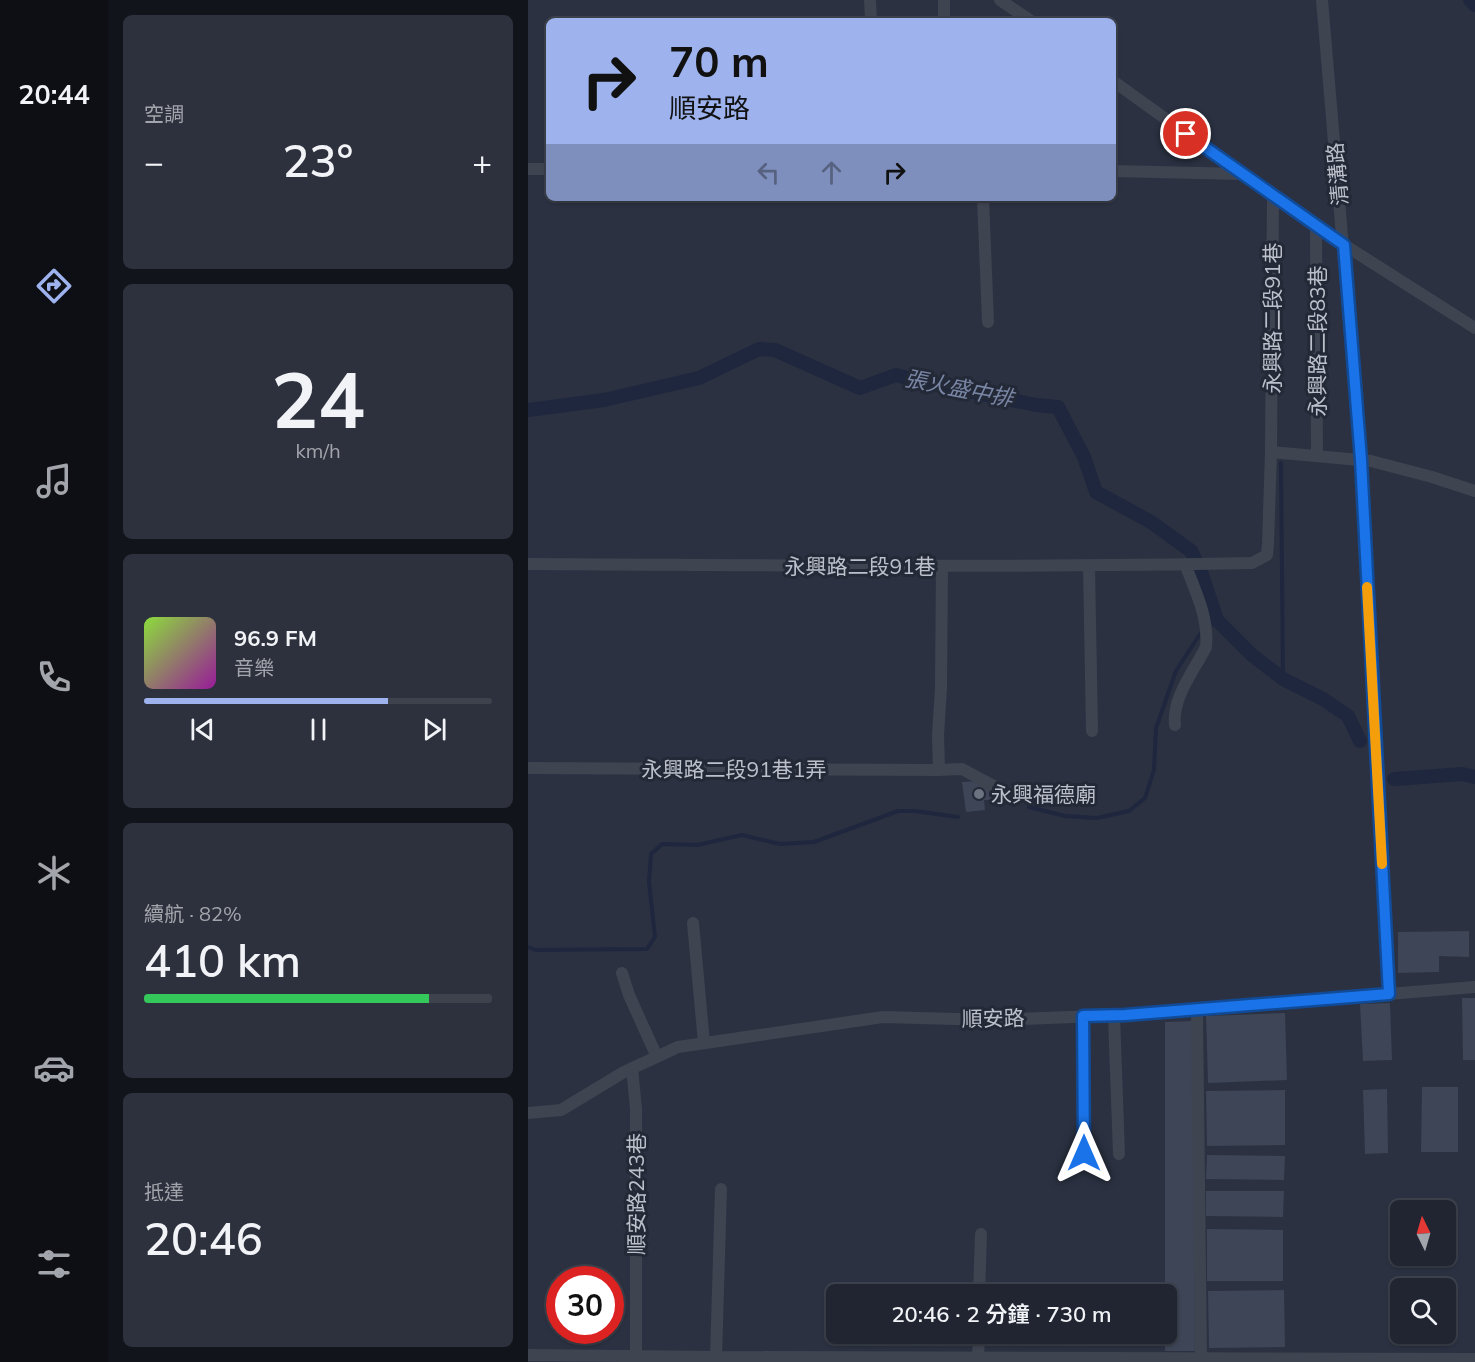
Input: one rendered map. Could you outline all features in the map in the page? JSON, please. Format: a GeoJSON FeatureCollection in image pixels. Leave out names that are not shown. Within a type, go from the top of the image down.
{"type":"FeatureCollection","features":[{"type":"Feature","properties":{"kind":"street"},"geometry":{"type":"LineString","coordinates":[[870,0],[870,18]]}},
{"type":"Feature","properties":{"kind":"street"},"geometry":{"type":"LineString","coordinates":[[944,0],[944,18]]}},
{"type":"Feature","properties":{"kind":"street"},"geometry":{"type":"LineString","coordinates":[[1000,0],[1022,18]]}},
{"type":"Feature","properties":{"kind":"street","name":"清溝路"},"geometry":{"type":"LineString","coordinates":[[1322,0],[1361,460],[1389,994]]}},
{"type":"Feature","properties":{"kind":"street"},"geometry":{"type":"LineString","coordinates":[[1116,83],[1316,227],[1475,328]]}},
{"type":"Feature","properties":{"kind":"street"},"geometry":{"type":"LineString","coordinates":[[528,169],[546,169]]}},
{"type":"Feature","properties":{"kind":"street"},"geometry":{"type":"LineString","coordinates":[[1116,171],[1242,174]]}},
{"type":"Feature","properties":{"kind":"street","name":"永興路二段91巷"},"geometry":{"type":"LineString","coordinates":[[528,564],[1089,566],[1252,562],[1267,555],[1271,452],[1273,197]]}},
{"type":"Feature","properties":{"kind":"street"},"geometry":{"type":"LineString","coordinates":[[983,201],[988,322]]}},
{"type":"Feature","properties":{"kind":"street","name":"永興路二段83巷"},"geometry":{"type":"LineString","coordinates":[[1316,227],[1317,456]]}},
{"type":"Feature","properties":{"kind":"street"},"geometry":{"type":"LineString","coordinates":[[1271,452],[1371,461],[1475,491]]}},
{"type":"Feature","properties":{"kind":"street"},"geometry":{"type":"LineString","coordinates":[[1175,725],[1174,712],[1180,694],[1206,647],[1207,640],[1193,564]]}},
{"type":"Feature","properties":{"kind":"street"},"geometry":{"type":"LineString","coordinates":[[939,770],[942,566]]}},
{"type":"Feature","properties":{"kind":"street"},"geometry":{"type":"LineString","coordinates":[[1089,566],[1092,731]]}},
{"type":"Feature","properties":{"kind":"street","name":"永興路二段91巷1弄"},"geometry":{"type":"LineString","coordinates":[[528,768],[962,769],[1005,792],[1023,796]]}},
{"type":"Feature","properties":{"kind":"street"},"geometry":{"type":"LineString","coordinates":[[693,923],[704,1043]]}},
{"type":"Feature","properties":{"kind":"street"},"geometry":{"type":"LineString","coordinates":[[622,973],[629,995],[657,1057]]}},
{"type":"Feature","properties":{"kind":"street","name":"順安路"},"geometry":{"type":"LineString","coordinates":[[528,1113],[561,1110],[632,1068],[678,1047],[883,1017],[993,1020],[1114,1016],[1475,987]]}},
{"type":"Feature","properties":{"kind":"street"},"geometry":{"type":"LineString","coordinates":[[1197,1010],[1201,1358]]}},
{"type":"Feature","properties":{"kind":"street"},"geometry":{"type":"LineString","coordinates":[[1083,1016],[1084,1153]]}},
{"type":"Feature","properties":{"kind":"street"},"geometry":{"type":"LineString","coordinates":[[1114,1016],[1119,1154]]}},
{"type":"Feature","properties":{"kind":"street","name":"順安路243巷"},"geometry":{"type":"LineString","coordinates":[[632,1068],[636,1109],[636,1356]]}},
{"type":"Feature","properties":{"kind":"street"},"geometry":{"type":"LineString","coordinates":[[716,1357],[721,1189]]}},
{"type":"Feature","properties":{"kind":"street"},"geometry":{"type":"LineString","coordinates":[[979,1284],[981,1234]]}},
{"type":"Feature","properties":{"kind":"street"},"geometry":{"type":"LineString","coordinates":[[978,1344],[978,1358]]}},
{"type":"Feature","properties":{"kind":"street"},"geometry":{"type":"LineString","coordinates":[[528,1354],[716,1357],[1475,1359]]}},
{"type":"Feature","properties":{"kind":"building","name":"永興福德廟"},"geometry":{"type":"Polygon","coordinates":[[[980,781],[994,789],[994,800],[984,800],[985,810],[966,812],[962,782],[980,781]]]}},
{"type":"Feature","properties":{"kind":"building"},"geometry":{"type":"Polygon","coordinates":[[[1469,931],[1469,957],[1439,956],[1439,972],[1398,973],[1398,932],[1469,931]]]}},
{"type":"Feature","properties":{"kind":"building"},"geometry":{"type":"Polygon","coordinates":[[[1462,998],[1475,998],[1475,1060],[1463,1060],[1462,998]]]}},
{"type":"Feature","properties":{"kind":"building"},"geometry":{"type":"Polygon","coordinates":[[[1390,1003],[1392,1060],[1363,1061],[1360,1004],[1390,1003]]]}},
{"type":"Feature","properties":{"kind":"building"},"geometry":{"type":"Polygon","coordinates":[[[1285,1013],[1287,1080],[1208,1083],[1206,1016],[1285,1013]]]}},
{"type":"Feature","properties":{"kind":"building"},"geometry":{"type":"Polygon","coordinates":[[[1193,1021],[1195,1351],[1165,1351],[1165,1344],[1177,1344],[1177,1284],[1165,1284],[1165,1022],[1193,1021]]]}},
{"type":"Feature","properties":{"kind":"building"},"geometry":{"type":"Polygon","coordinates":[[[1422,1087],[1458,1087],[1458,1152],[1421,1152],[1422,1087]]]}},
{"type":"Feature","properties":{"kind":"building"},"geometry":{"type":"Polygon","coordinates":[[[1387,1089],[1388,1153],[1365,1154],[1363,1090],[1387,1089]]]}},
{"type":"Feature","properties":{"kind":"building"},"geometry":{"type":"Polygon","coordinates":[[[1285,1090],[1285,1145],[1207,1146],[1206,1091],[1285,1090]]]}},
{"type":"Feature","properties":{"kind":"building"},"geometry":{"type":"Polygon","coordinates":[[[1207,1155],[1285,1156],[1284,1180],[1206,1179],[1207,1155]]]}},
{"type":"Feature","properties":{"kind":"building"},"geometry":{"type":"Polygon","coordinates":[[[1206,1191],[1284,1191],[1283,1217],[1206,1216],[1206,1191]]]}},
{"type":"Feature","properties":{"kind":"building"},"geometry":{"type":"Polygon","coordinates":[[[1207,1229],[1283,1230],[1283,1281],[1207,1281],[1207,1229]]]}},
{"type":"Feature","properties":{"kind":"building"},"geometry":{"type":"Polygon","coordinates":[[[1284,1290],[1285,1347],[1209,1348],[1208,1291],[1284,1290]]]}},
{"type":"Feature","properties":{"kind":"waterway"},"geometry":{"type":"LineString","coordinates":[[1470,0],[1475,5]]}},
{"type":"Feature","properties":{"kind":"waterway","name":"張火盛中排"},"geometry":{"type":"LineString","coordinates":[[528,410],[604,400],[699,378],[759,349],[775,350],[860,388],[896,375],[1036,405],[1058,407],[1084,457],[1096,492],[1151,522],[1191,551],[1200,569],[1217,620],[1252,655],[1283,679],[1323,699],[1348,716],[1360,741]]}},
{"type":"Feature","properties":{"kind":"waterway"},"geometry":{"type":"LineString","coordinates":[[1281,463],[1283,679]]}},
{"type":"Feature","properties":{"kind":"waterway"},"geometry":{"type":"LineString","coordinates":[[1210,626],[1217,620]]}},
{"type":"Feature","properties":{"kind":"waterway"},"geometry":{"type":"LineString","coordinates":[[1029,807],[1065,816],[1097,818],[1129,811],[1145,798],[1154,770],[1156,728],[1176,671],[1200,634]]}},
{"type":"Feature","properties":{"kind":"waterway"},"geometry":{"type":"LineString","coordinates":[[1394,779],[1462,774],[1475,777]]}},
{"type":"Feature","properties":{"kind":"waterway"},"geometry":{"type":"LineString","coordinates":[[528,947],[536,950],[647,949],[655,937],[649,882],[651,854],[662,844],[697,845],[742,835],[780,844],[814,842],[898,811],[958,817]]}},
{"type":"Feature","properties":{"kind":"slow traffic"},"geometry":{"type":"LineString","coordinates":[[1367,587],[1382,864]]}},
{"type":"Feature","properties":{"kind":"place","name":"永興福德廟"},"geometry":{"type":"Point","coordinates":[979,794]}},
{"type":"Feature","properties":{"kind":"route"},"geometry":{"type":"LineString","coordinates":[[1084,1153],[1083,1016],[1125,1015],[1389,994],[1361,460],[1344,245],[1186,134]]}}]}
